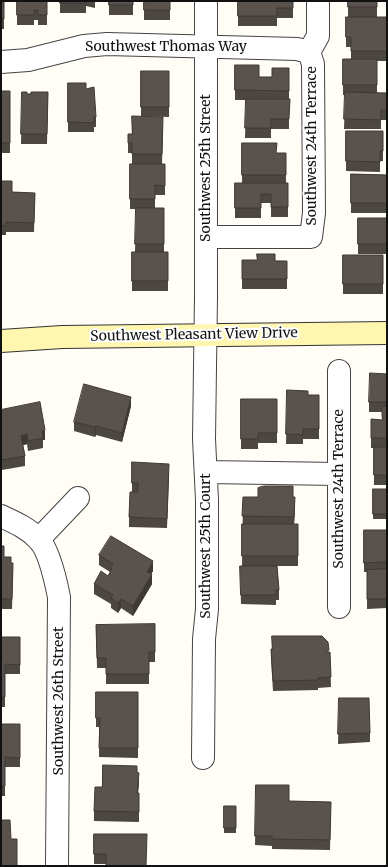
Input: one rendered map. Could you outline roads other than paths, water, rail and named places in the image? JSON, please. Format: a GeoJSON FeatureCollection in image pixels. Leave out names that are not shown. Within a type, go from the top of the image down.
{"type":"FeatureCollection","features":[{"type":"Feature","properties":{"kind":"main road","name":"Southwest Pleasant View Drive"},"geometry":{"type":"LineString","coordinates":[[1,341],[62,337],[205,334],[387,333]]}},
{"type":"Feature","properties":{"kind":"street","name":"Southwest 25th Street"},"geometry":{"type":"LineString","coordinates":[[205,334],[206,1]]}},
{"type":"Feature","properties":{"kind":"street","name":"Southwest 24th Terrace"},"geometry":{"type":"LineString","coordinates":[[206,237],[311,237],[314,213],[313,64],[309,52],[318,36],[318,1]]}},
{"type":"Feature","properties":{"kind":"street","name":"Southwest Thomas Way"},"geometry":{"type":"LineString","coordinates":[[1,62],[36,59],[84,46],[107,44],[297,48],[309,52]]}},
{"type":"Feature","properties":{"kind":"street","name":"Southwest 25th Court"},"geometry":{"type":"LineString","coordinates":[[203,758],[204,639],[207,609],[206,472],[204,439],[205,334]]}},
{"type":"Feature","properties":{"kind":"street","name":"Southwest 24th Terrace"},"geometry":{"type":"LineString","coordinates":[[339,371],[339,608]]}},
{"type":"Feature","properties":{"kind":"street"},"geometry":{"type":"LineString","coordinates":[[206,472],[339,474]]}},
{"type":"Feature","properties":{"kind":"street"},"geometry":{"type":"LineString","coordinates":[[1,516],[22,526],[40,539],[78,498]]}},
{"type":"Feature","properties":{"kind":"street","name":"Southwest 26th Street"},"geometry":{"type":"LineString","coordinates":[[40,539],[55,574],[59,597],[57,866]]}}]}
